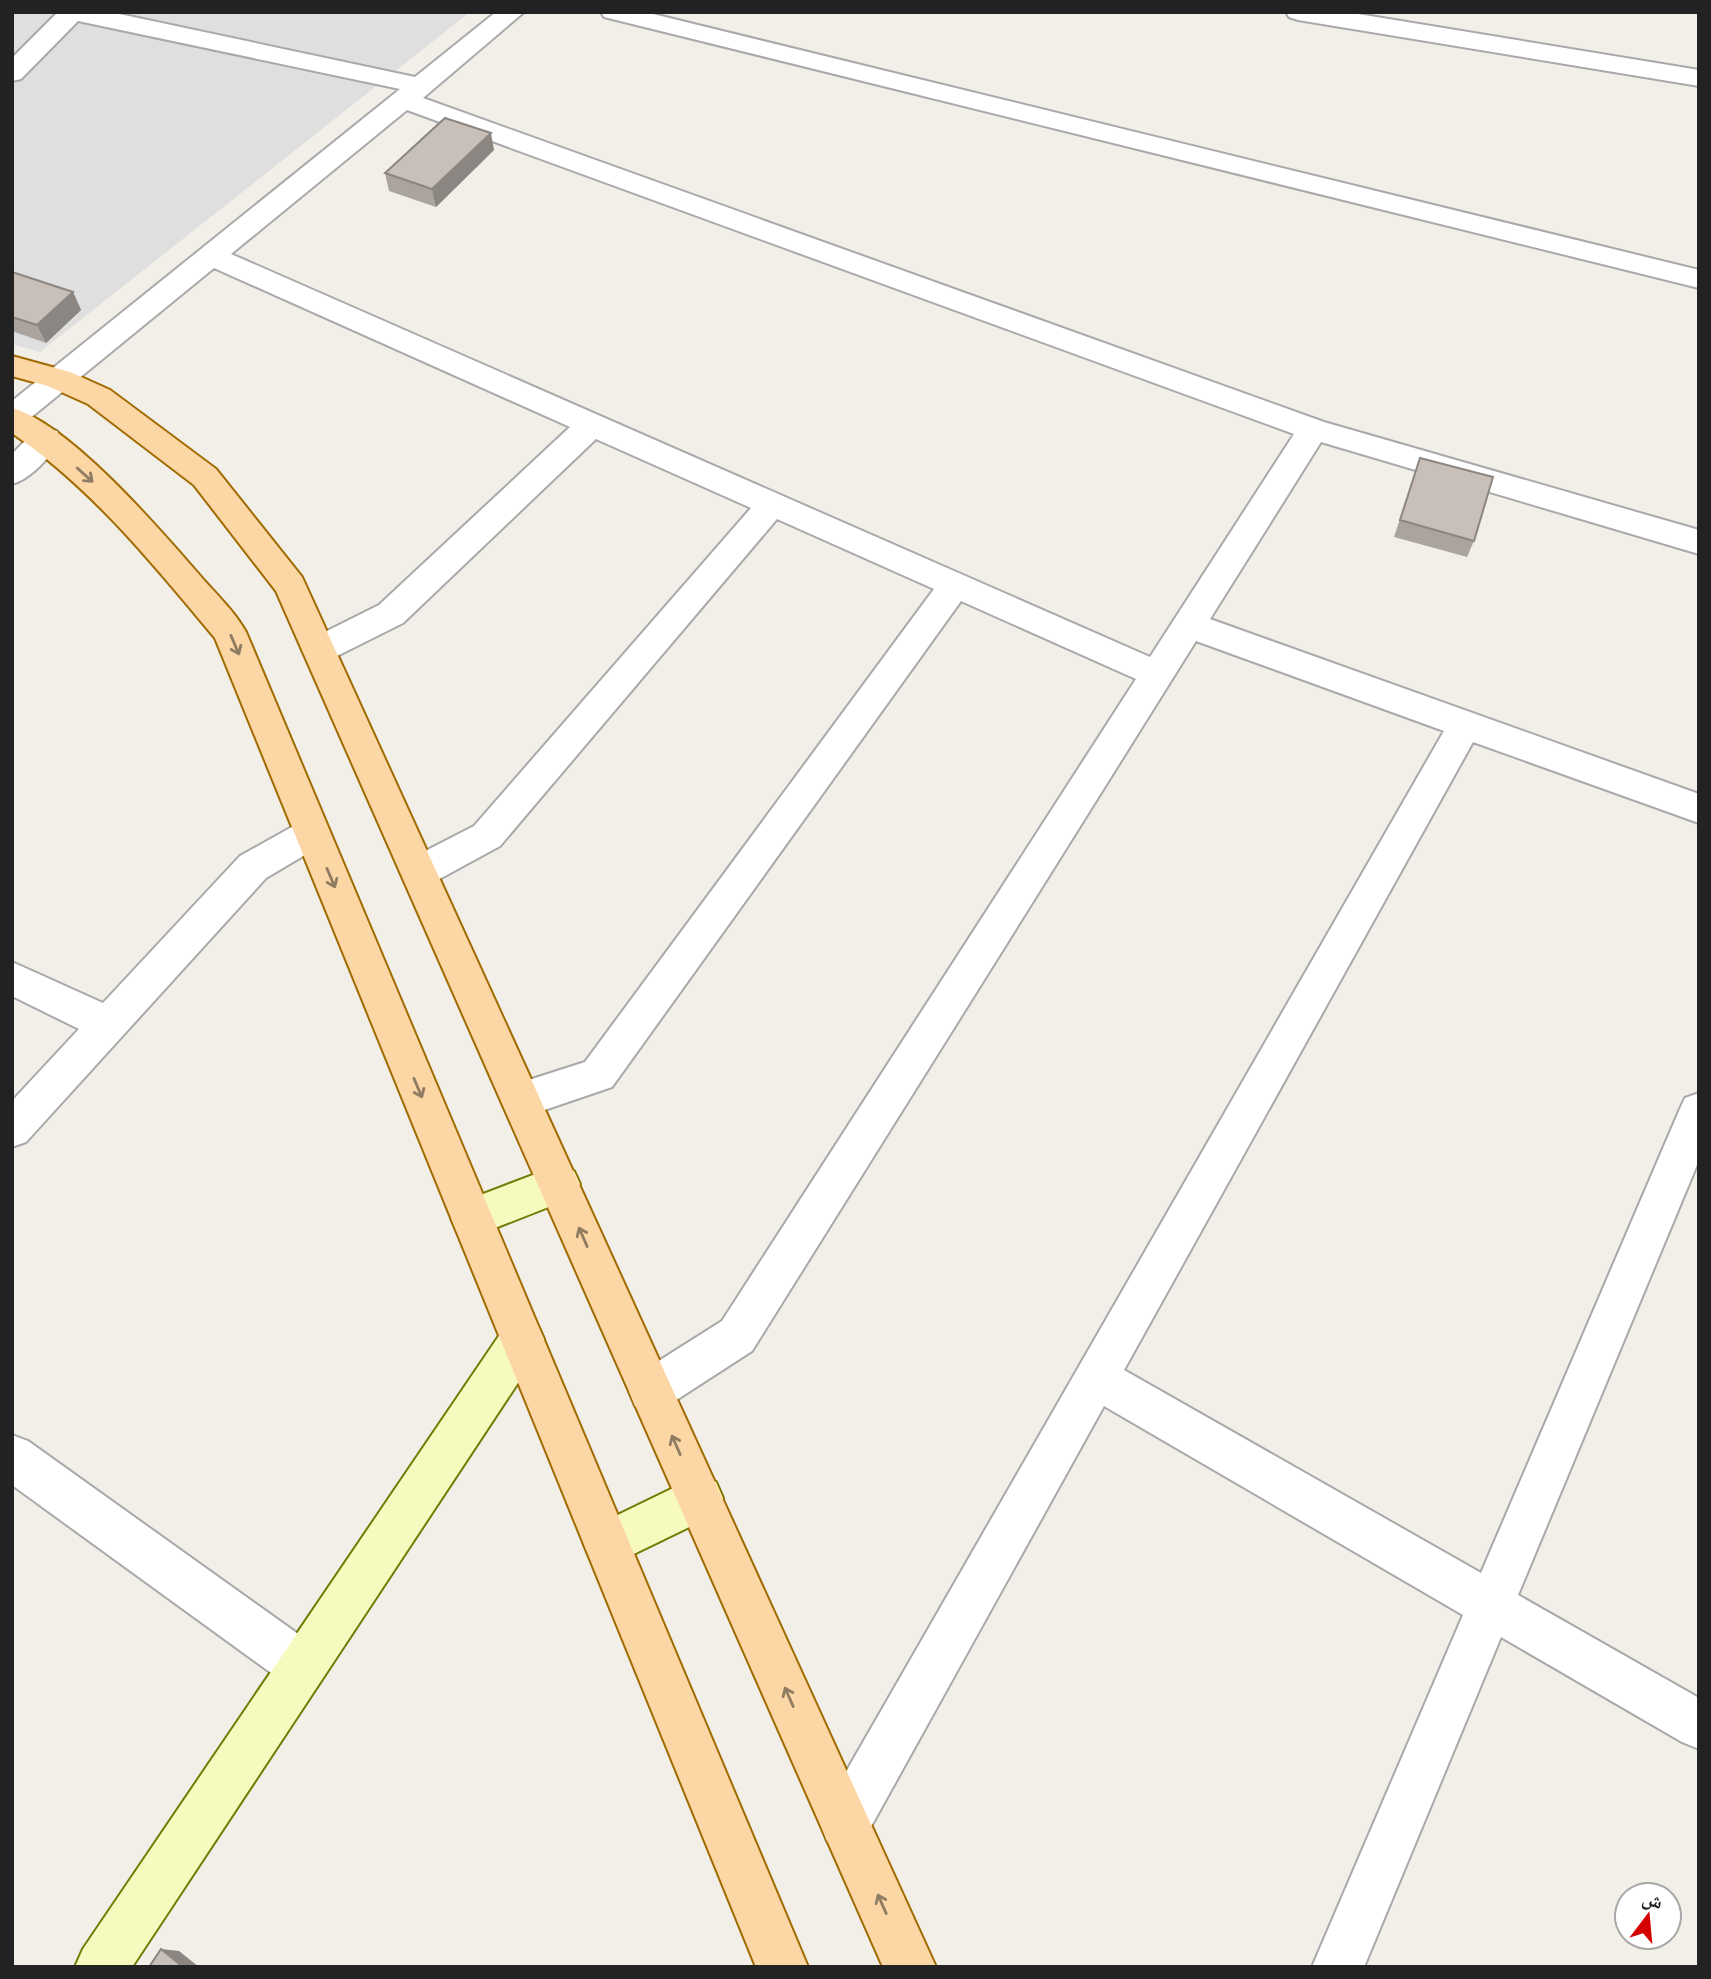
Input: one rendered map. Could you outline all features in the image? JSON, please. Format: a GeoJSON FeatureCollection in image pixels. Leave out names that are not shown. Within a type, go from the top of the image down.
{"type":"FeatureCollection","features":[{"type":"Feature","properties":{"kind":"main road"},"geometry":{"type":"LineString","coordinates":[[12,366],[59,379],[99,397],[205,477],[290,586],[910,1967]]}},
{"type":"Feature","properties":{"kind":"main road"},"geometry":{"type":"LineString","coordinates":[[12,418],[46,439],[122,508],[229,632],[782,1967]]}},
{"type":"Feature","properties":{"kind":"street"},"geometry":{"type":"LineString","coordinates":[[12,73],[73,12],[412,93],[1313,429],[1699,542]]}},
{"type":"Feature","properties":{"kind":"street"},"geometry":{"type":"LineString","coordinates":[[12,418],[512,12]]}},
{"type":"Feature","properties":{"kind":"street"},"geometry":{"type":"LineString","coordinates":[[613,12],[1699,279]]}},
{"type":"Feature","properties":{"kind":"street"},"geometry":{"type":"LineString","coordinates":[[1298,12],[1699,78]]}},
{"type":"Feature","properties":{"kind":"street"},"geometry":{"type":"LineString","coordinates":[[211,256],[1157,674]]}},
{"type":"Feature","properties":{"kind":"street"},"geometry":{"type":"LineString","coordinates":[[318,650],[391,614],[592,425]]}},
{"type":"Feature","properties":{"kind":"street"},"geometry":{"type":"LineString","coordinates":[[651,1391],[737,1336],[1313,429]]}},
{"type":"Feature","properties":{"kind":"street"},"geometry":{"type":"LineString","coordinates":[[12,473],[46,439]]}},
{"type":"Feature","properties":{"kind":"street"},"geometry":{"type":"LineString","coordinates":[[419,872],[487,836],[772,504]]}},
{"type":"Feature","properties":{"kind":"street"},"geometry":{"type":"LineString","coordinates":[[521,1100],[598,1075],[955,585]]}},
{"type":"Feature","properties":{"kind":"street"},"geometry":{"type":"LineString","coordinates":[[1189,625],[1699,809]]}},
{"type":"Feature","properties":{"kind":"street"},"geometry":{"type":"LineString","coordinates":[[845,1823],[1465,725]]}},
{"type":"Feature","properties":{"kind":"street"},"geometry":{"type":"LineString","coordinates":[[12,1129],[253,867],[312,833]]}},
{"type":"Feature","properties":{"kind":"street"},"geometry":{"type":"LineString","coordinates":[[12,978],[109,1025]]}},
{"type":"Feature","properties":{"kind":"street"},"geometry":{"type":"LineString","coordinates":[[1338,1967],[1699,1111]]}},
{"type":"Feature","properties":{"kind":"street"},"geometry":{"type":"LineString","coordinates":[[472,1218],[559,1184]]}},
{"type":"Feature","properties":{"kind":"street"},"geometry":{"type":"LineString","coordinates":[[101,1967],[522,1339]]}},
{"type":"Feature","properties":{"kind":"street"},"geometry":{"type":"LineString","coordinates":[[1097,1378],[1699,1725]]}},
{"type":"Feature","properties":{"kind":"street"},"geometry":{"type":"LineString","coordinates":[[12,1457],[302,1666]]}},
{"type":"Feature","properties":{"kind":"street"},"geometry":{"type":"LineString","coordinates":[[607,1544],[700,1498]]}},
{"type":"Feature","properties":{"kind":"shaded area"},"geometry":{"type":"Polygon","coordinates":[[[12,12],[470,12],[40,352],[12,344],[12,12]]]}},
{"type":"Feature","properties":{"kind":"building"},"geometry":{"type":"Polygon","coordinates":[[[445,118],[491,133],[432,189],[385,173],[445,118]]]}},
{"type":"Feature","properties":{"kind":"building"},"geometry":{"type":"Polygon","coordinates":[[[12,272],[73,292],[37,325],[12,317],[12,272]]]}},
{"type":"Feature","properties":{"kind":"building"},"geometry":{"type":"Polygon","coordinates":[[[1420,458],[1493,477],[1474,541],[1400,520],[1420,458]]]}},
{"type":"Feature","properties":{"kind":"building"},"geometry":{"type":"Polygon","coordinates":[[[161,1949],[183,1967],[149,1967],[161,1949]]]}}]}
